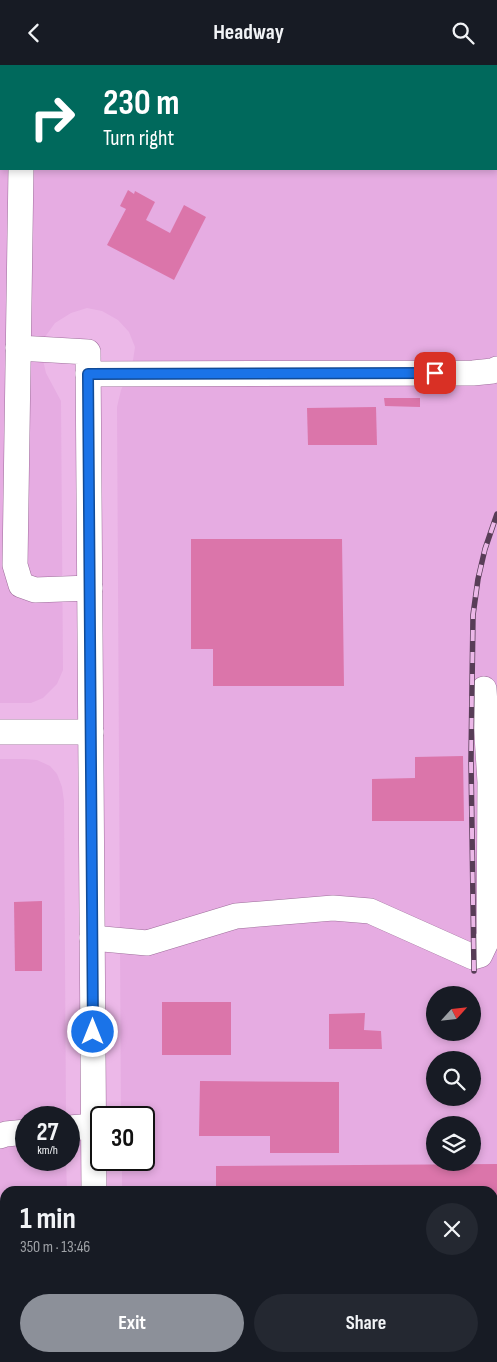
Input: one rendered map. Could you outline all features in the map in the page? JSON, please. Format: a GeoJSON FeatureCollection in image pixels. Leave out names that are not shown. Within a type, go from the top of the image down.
{"type":"FeatureCollection","features":[{"type":"Feature","properties":{"kind":"street"},"geometry":{"type":"LineString","coordinates":[[21,170],[15,565],[21,585],[34,590],[90,588]]}},
{"type":"Feature","properties":{"kind":"street"},"geometry":{"type":"LineString","coordinates":[[18,348],[88,363],[473,373],[497,369]]}},
{"type":"Feature","properties":{"kind":"street"},"geometry":{"type":"LineString","coordinates":[[88,363],[94,1106]]}},
{"type":"Feature","properties":{"kind":"street"},"geometry":{"type":"LineString","coordinates":[[92,938],[147,943],[236,916],[333,908],[370,911],[473,957],[480,955],[489,936],[490,782],[484,689]]}},
{"type":"Feature","properties":{"kind":"street"},"geometry":{"type":"LineString","coordinates":[[0,732],[91,732]]}},
{"type":"Feature","properties":{"kind":"street"},"geometry":{"type":"LineString","coordinates":[[0,1136],[15,1133]]}},
{"type":"Feature","properties":{"kind":"street"},"geometry":{"type":"LineString","coordinates":[[94,1171],[94,1186]]}},
{"type":"Feature","properties":{"kind":"shaded area"},"geometry":{"type":"Polygon","coordinates":[[[0,170],[497,170],[497,1186],[122,1186],[122,1171],[155,1171],[155,1106],[121,1106],[117,407],[121,390],[132,367],[135,347],[129,332],[118,320],[102,311],[87,308],[71,313],[55,323],[45,337],[42,356],[46,373],[61,401],[63,670],[57,684],[43,698],[31,703],[0,703],[0,170]]]}},
{"type":"Feature","properties":{"kind":"shaded area"},"geometry":{"type":"Polygon","coordinates":[[[0,759],[37,760],[50,766],[57,774],[62,787],[64,801],[66,1106],[15,1106],[15,1171],[66,1171],[67,1186],[0,1186],[0,759]]]}},
{"type":"Feature","properties":{"kind":"building"},"geometry":{"type":"Polygon","coordinates":[[[128,190],[134,194],[135,191],[155,202],[146,220],[170,233],[184,205],[206,217],[174,280],[107,245],[126,209],[120,206],[128,190]]]}},
{"type":"Feature","properties":{"kind":"building"},"geometry":{"type":"Polygon","coordinates":[[[384,398],[420,398],[420,407],[385,406],[384,398]]]}},
{"type":"Feature","properties":{"kind":"building"},"geometry":{"type":"Polygon","coordinates":[[[376,407],[377,445],[308,445],[307,408],[376,407]]]}},
{"type":"Feature","properties":{"kind":"building"},"geometry":{"type":"Polygon","coordinates":[[[191,539],[342,539],[344,686],[213,686],[213,649],[191,649],[191,539]]]}},
{"type":"Feature","properties":{"kind":"building"},"geometry":{"type":"Polygon","coordinates":[[[463,756],[464,821],[372,821],[372,779],[415,778],[415,757],[463,756]]]}},
{"type":"Feature","properties":{"kind":"building"},"geometry":{"type":"Polygon","coordinates":[[[42,901],[42,971],[15,971],[14,902],[42,901]]]}},
{"type":"Feature","properties":{"kind":"building"},"geometry":{"type":"Polygon","coordinates":[[[162,1002],[231,1002],[231,1055],[162,1055],[162,1002]]]}},
{"type":"Feature","properties":{"kind":"building"},"geometry":{"type":"Polygon","coordinates":[[[365,1013],[364,1030],[381,1031],[382,1049],[329,1049],[329,1014],[365,1013]]]}},
{"type":"Feature","properties":{"kind":"building"},"geometry":{"type":"Polygon","coordinates":[[[200,1081],[339,1082],[339,1153],[270,1153],[270,1136],[199,1136],[200,1081]]]}},
{"type":"Feature","properties":{"kind":"building"},"geometry":{"type":"Polygon","coordinates":[[[481,1164],[497,1164],[497,1186],[216,1186],[216,1166],[426,1165],[426,1171],[481,1171],[481,1164]]]}},
{"type":"Feature","properties":{"kind":"railway"},"geometry":{"type":"LineString","coordinates":[[474,971],[471,760],[473,615],[478,579],[485,549],[497,514]]}},
{"type":"Feature","properties":{"kind":"route"},"geometry":{"type":"LineString","coordinates":[[93,1032],[88,374],[435,373]]}}]}
